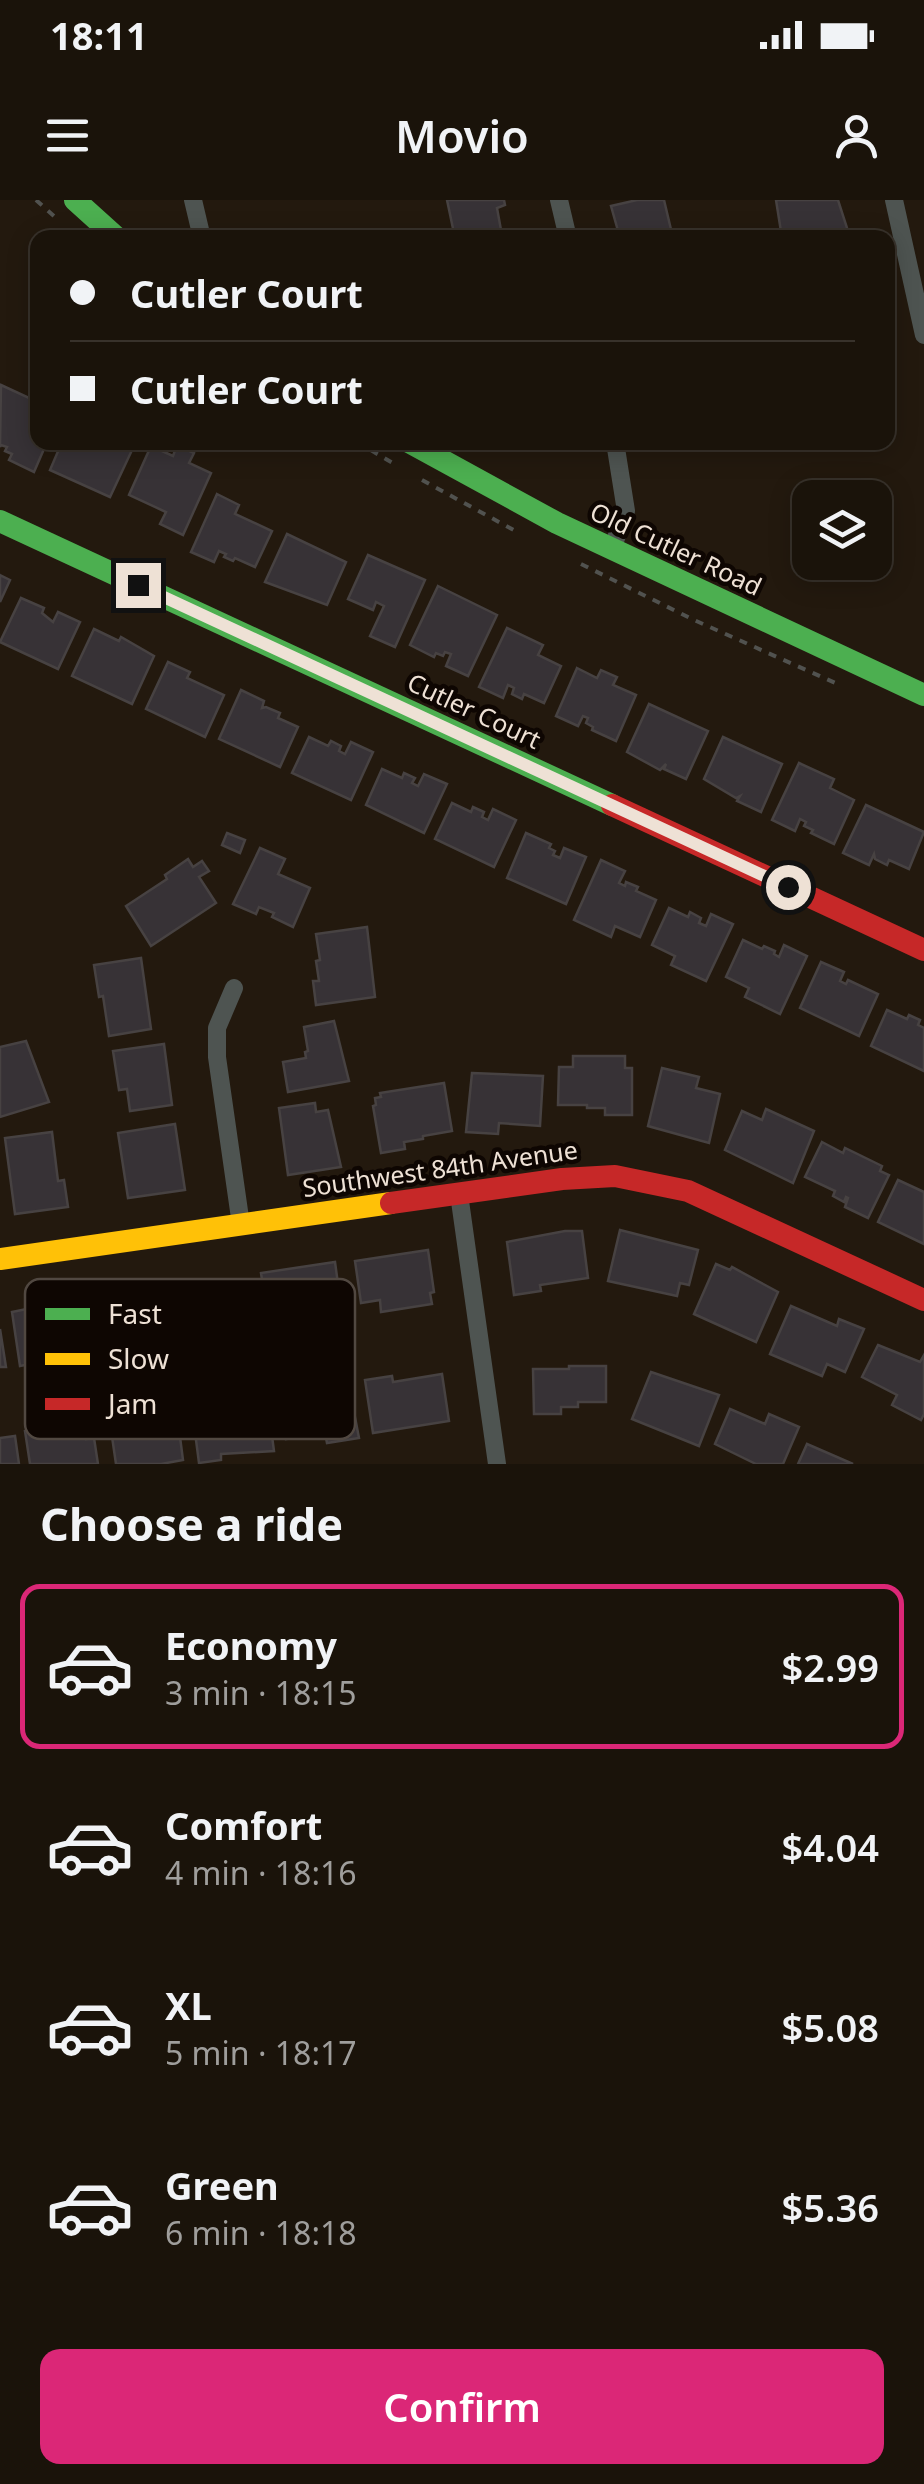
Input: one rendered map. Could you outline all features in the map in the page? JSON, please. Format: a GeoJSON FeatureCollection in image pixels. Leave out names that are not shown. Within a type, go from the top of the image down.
{"type":"FeatureCollection","features":[{"type":"Feature","properties":{"kind":"street"},"geometry":{"type":"LineString","coordinates":[[75,200],[109,230]]}},
{"type":"Feature","properties":{"kind":"street"},"geometry":{"type":"LineString","coordinates":[[194,200],[200,230]]}},
{"type":"Feature","properties":{"kind":"street"},"geometry":{"type":"LineString","coordinates":[[559,200],[566,230]]}},
{"type":"Feature","properties":{"kind":"street"},"geometry":{"type":"LineString","coordinates":[[894,200],[924,335]]}},
{"type":"Feature","properties":{"kind":"street","name":"Old Cutler Road"},"geometry":{"type":"LineString","coordinates":[[423,450],[557,524],[924,695]]}},
{"type":"Feature","properties":{"kind":"street"},"geometry":{"type":"LineString","coordinates":[[612,549],[626,511],[616,450]]}},
{"type":"Feature","properties":{"kind":"street","name":"Cutler Court"},"geometry":{"type":"LineString","coordinates":[[0,521],[924,950]]}},
{"type":"Feature","properties":{"kind":"street"},"geometry":{"type":"LineString","coordinates":[[234,988],[216,1040],[241,1224]]}},
{"type":"Feature","properties":{"kind":"street","name":"Southwest 84th Avenue"},"geometry":{"type":"LineString","coordinates":[[0,1259],[598,1176],[665,1184],[698,1195],[924,1300]]}},
{"type":"Feature","properties":{"kind":"street"},"geometry":{"type":"LineString","coordinates":[[459,1194],[497,1464]]}},
{"type":"Feature","properties":{"kind":"building"},"geometry":{"type":"Polygon","coordinates":[[[447,200],[504,200],[505,205],[497,208],[501,230],[453,230],[447,200]]]}},
{"type":"Feature","properties":{"kind":"building"},"geometry":{"type":"Polygon","coordinates":[[[637,200],[664,200],[671,230],[618,230],[611,206],[637,200]]]}},
{"type":"Feature","properties":{"kind":"building"},"geometry":{"type":"Polygon","coordinates":[[[776,200],[838,200],[848,230],[781,230],[776,200]]]}},
{"type":"Feature","properties":{"kind":"building"},"geometry":{"type":"Polygon","coordinates":[[[1,385],[30,398],[30,450],[44,450],[34,472],[9,460],[12,454],[5,451],[7,447],[0,447],[1,385]]]}},
{"type":"Feature","properties":{"kind":"building"},"geometry":{"type":"Polygon","coordinates":[[[59,450],[132,450],[110,497],[50,470],[59,450]]]}},
{"type":"Feature","properties":{"kind":"building"},"geometry":{"type":"Polygon","coordinates":[[[149,450],[173,456],[175,450],[188,450],[194,453],[189,463],[211,473],[183,535],[160,524],[166,512],[129,495],[149,450]]]}},
{"type":"Feature","properties":{"kind":"building"},"geometry":{"type":"Polygon","coordinates":[[[217,494],[239,505],[235,514],[272,531],[255,567],[224,557],[226,554],[219,551],[214,562],[191,552],[217,494]]]}},
{"type":"Feature","properties":{"kind":"building"},"geometry":{"type":"Polygon","coordinates":[[[287,534],[346,562],[327,605],[265,582],[287,534]]]}},
{"type":"Feature","properties":{"kind":"building"},"geometry":{"type":"Polygon","coordinates":[[[368,555],[425,580],[395,647],[370,636],[384,606],[376,602],[373,610],[348,599],[368,555]]]}},
{"type":"Feature","properties":{"kind":"building"},"geometry":{"type":"Polygon","coordinates":[[[0,575],[10,580],[0,602],[0,575]]]}},
{"type":"Feature","properties":{"kind":"building"},"geometry":{"type":"Polygon","coordinates":[[[438,586],[497,615],[468,676],[446,666],[451,654],[436,653],[434,657],[410,645],[438,586]]]}},
{"type":"Feature","properties":{"kind":"building"},"geometry":{"type":"Polygon","coordinates":[[[21,598],[44,608],[42,613],[53,622],[58,612],[80,622],[58,669],[0,642],[21,598]]]}},
{"type":"Feature","properties":{"kind":"building"},"geometry":{"type":"Polygon","coordinates":[[[507,628],[543,645],[538,655],[561,666],[544,703],[524,694],[522,699],[512,694],[514,688],[508,685],[503,698],[479,687],[507,628]]]}},
{"type":"Feature","properties":{"kind":"building"},"geometry":{"type":"Polygon","coordinates":[[[94,629],[119,641],[121,637],[154,656],[132,704],[72,676],[94,629]]]}},
{"type":"Feature","properties":{"kind":"building"},"geometry":{"type":"Polygon","coordinates":[[[168,662],[190,672],[187,678],[224,695],[205,737],[146,709],[168,662]]]}},
{"type":"Feature","properties":{"kind":"building"},"geometry":{"type":"Polygon","coordinates":[[[577,668],[597,678],[601,670],[617,677],[613,685],[636,695],[616,741],[592,730],[586,723],[588,718],[583,716],[578,726],[556,716],[577,668]]]}},
{"type":"Feature","properties":{"kind":"building"},"geometry":{"type":"Polygon","coordinates":[[[241,690],[264,701],[262,708],[280,713],[278,718],[298,727],[280,767],[219,739],[241,690]]]}},
{"type":"Feature","properties":{"kind":"building"},"geometry":{"type":"Polygon","coordinates":[[[649,704],[708,731],[686,779],[664,769],[666,764],[660,770],[627,752],[649,704]]]}},
{"type":"Feature","properties":{"kind":"building"},"geometry":{"type":"Polygon","coordinates":[[[309,737],[328,746],[331,741],[341,746],[339,751],[345,754],[351,742],[373,752],[351,800],[292,773],[309,737]]]}},
{"type":"Feature","properties":{"kind":"building"},"geometry":{"type":"Polygon","coordinates":[[[723,737],[782,764],[761,812],[737,801],[740,796],[736,798],[704,779],[723,737]]]}},
{"type":"Feature","properties":{"kind":"building"},"geometry":{"type":"Polygon","coordinates":[[[799,763],[834,779],[830,788],[854,800],[834,844],[811,833],[813,830],[800,819],[795,831],[772,820],[799,763]]]}},
{"type":"Feature","properties":{"kind":"building"},"geometry":{"type":"Polygon","coordinates":[[[382,769],[402,778],[404,773],[415,778],[412,783],[418,786],[424,774],[447,784],[424,833],[366,805],[382,769]]]}},
{"type":"Feature","properties":{"kind":"building"},"geometry":{"type":"Polygon","coordinates":[[[452,803],[471,812],[473,807],[484,812],[482,817],[488,820],[493,809],[516,820],[494,867],[435,839],[452,803]]]}},
{"type":"Feature","properties":{"kind":"building"},"geometry":{"type":"Polygon","coordinates":[[[866,805],[924,832],[909,869],[889,860],[887,865],[875,859],[874,854],[869,865],[843,853],[866,805]]]}},
{"type":"Feature","properties":{"kind":"building"},"geometry":{"type":"Polygon","coordinates":[[[227,833],[245,840],[240,853],[222,845],[227,833]]]}},
{"type":"Feature","properties":{"kind":"building"},"geometry":{"type":"Polygon","coordinates":[[[526,833],[551,844],[553,855],[560,858],[564,848],[586,857],[566,904],[507,878],[526,833]]]}},
{"type":"Feature","properties":{"kind":"building"},"geometry":{"type":"Polygon","coordinates":[[[260,848],[285,859],[278,874],[310,888],[293,927],[259,907],[256,914],[233,904],[260,848]]]}},
{"type":"Feature","properties":{"kind":"building"},"geometry":{"type":"Polygon","coordinates":[[[188,859],[193,867],[202,861],[209,871],[199,877],[216,903],[151,946],[126,906],[167,879],[165,875],[188,859]]]}},
{"type":"Feature","properties":{"kind":"building"},"geometry":{"type":"Polygon","coordinates":[[[601,860],[625,871],[619,883],[638,887],[636,891],[656,900],[640,937],[615,926],[611,937],[574,920],[601,860]]]}},
{"type":"Feature","properties":{"kind":"building"},"geometry":{"type":"Polygon","coordinates":[[[669,908],[688,917],[690,912],[706,926],[711,914],[733,924],[706,981],[671,965],[675,956],[652,945],[669,908]]]}},
{"type":"Feature","properties":{"kind":"building"},"geometry":{"type":"Polygon","coordinates":[[[367,927],[375,997],[316,1005],[313,981],[319,981],[316,961],[320,960],[316,934],[367,927]]]}},
{"type":"Feature","properties":{"kind":"building"},"geometry":{"type":"Polygon","coordinates":[[[743,940],[775,951],[779,957],[784,945],[807,956],[780,1014],[745,997],[749,988],[726,977],[743,940]]]}},
{"type":"Feature","properties":{"kind":"building"},"geometry":{"type":"Polygon","coordinates":[[[141,958],[151,1029],[109,1036],[94,965],[141,958]]]}},
{"type":"Feature","properties":{"kind":"building"},"geometry":{"type":"Polygon","coordinates":[[[821,962],[844,972],[840,981],[846,984],[848,980],[878,994],[859,1036],[800,1008],[821,962]]]}},
{"type":"Feature","properties":{"kind":"building"},"geometry":{"type":"Polygon","coordinates":[[[887,1010],[920,1020],[918,1025],[924,1028],[924,1071],[871,1046],[887,1010]]]}},
{"type":"Feature","properties":{"kind":"building"},"geometry":{"type":"Polygon","coordinates":[[[334,1021],[349,1081],[288,1092],[283,1062],[306,1058],[304,1027],[334,1021]]]}},
{"type":"Feature","properties":{"kind":"building"},"geometry":{"type":"Polygon","coordinates":[[[26,1041],[49,1102],[0,1117],[0,1047],[26,1041]]]}},
{"type":"Feature","properties":{"kind":"building"},"geometry":{"type":"Polygon","coordinates":[[[164,1044],[172,1105],[130,1111],[127,1089],[119,1090],[113,1051],[164,1044]]]}},
{"type":"Feature","properties":{"kind":"building"},"geometry":{"type":"Polygon","coordinates":[[[573,1056],[625,1056],[625,1068],[632,1068],[632,1115],[605,1115],[605,1108],[587,1105],[558,1105],[559,1067],[573,1067],[573,1056]]]}},
{"type":"Feature","properties":{"kind":"building"},"geometry":{"type":"Polygon","coordinates":[[[662,1068],[699,1077],[696,1088],[720,1094],[709,1143],[648,1126],[662,1068]]]}},
{"type":"Feature","properties":{"kind":"building"},"geometry":{"type":"Polygon","coordinates":[[[472,1073],[543,1076],[540,1126],[499,1123],[498,1134],[466,1132],[472,1073]]]}},
{"type":"Feature","properties":{"kind":"building"},"geometry":{"type":"Polygon","coordinates":[[[444,1083],[452,1131],[423,1136],[404,1142],[405,1149],[381,1153],[375,1098],[381,1097],[380,1093],[444,1083]]]}},
{"type":"Feature","properties":{"kind":"building"},"geometry":{"type":"Polygon","coordinates":[[[315,1103],[316,1112],[328,1110],[341,1167],[288,1175],[279,1108],[315,1103]]]}},
{"type":"Feature","properties":{"kind":"building"},"geometry":{"type":"Polygon","coordinates":[[[766,1109],[814,1131],[793,1183],[725,1150],[742,1111],[762,1120],[766,1109]]]}},
{"type":"Feature","properties":{"kind":"building"},"geometry":{"type":"Polygon","coordinates":[[[175,1124],[185,1190],[128,1198],[118,1133],[175,1124]]]}},
{"type":"Feature","properties":{"kind":"building"},"geometry":{"type":"Polygon","coordinates":[[[52,1132],[58,1181],[64,1180],[68,1207],[15,1214],[5,1138],[52,1132]]]}},
{"type":"Feature","properties":{"kind":"building"},"geometry":{"type":"Polygon","coordinates":[[[822,1142],[882,1166],[880,1171],[889,1175],[868,1218],[845,1207],[848,1198],[844,1202],[833,1196],[835,1191],[805,1177],[822,1142]]]}},
{"type":"Feature","properties":{"kind":"building"},"geometry":{"type":"Polygon","coordinates":[[[898,1180],[924,1192],[924,1244],[878,1222],[898,1180]]]}},
{"type":"Feature","properties":{"kind":"building"},"geometry":{"type":"Polygon","coordinates":[[[620,1230],[698,1250],[689,1285],[680,1283],[677,1296],[608,1281],[620,1230]]]}},
{"type":"Feature","properties":{"kind":"building"},"geometry":{"type":"Polygon","coordinates":[[[582,1231],[588,1278],[540,1285],[541,1291],[514,1295],[507,1242],[582,1231]]]}},
{"type":"Feature","properties":{"kind":"building"},"geometry":{"type":"Polygon","coordinates":[[[428,1250],[432,1304],[381,1312],[380,1300],[361,1303],[355,1261],[428,1250]]]}},
{"type":"Feature","properties":{"kind":"building"},"geometry":{"type":"Polygon","coordinates":[[[335,1262],[337,1279],[262,1279],[261,1273],[335,1262]]]}},
{"type":"Feature","properties":{"kind":"building"},"geometry":{"type":"Polygon","coordinates":[[[716,1264],[730,1270],[732,1267],[778,1292],[756,1342],[694,1314],[716,1264]]]}},
{"type":"Feature","properties":{"kind":"building"},"geometry":{"type":"Polygon","coordinates":[[[791,1306],[837,1326],[839,1319],[864,1329],[845,1372],[827,1364],[822,1376],[770,1354],[791,1306]]]}},
{"type":"Feature","properties":{"kind":"building"},"geometry":{"type":"Polygon","coordinates":[[[25,1309],[25,1365],[20,1366],[12,1312],[25,1309]]]}},
{"type":"Feature","properties":{"kind":"building"},"geometry":{"type":"Polygon","coordinates":[[[0,1329],[6,1367],[0,1367],[0,1329]]]}},
{"type":"Feature","properties":{"kind":"building"},"geometry":{"type":"Polygon","coordinates":[[[878,1345],[920,1362],[924,1355],[921,1420],[892,1405],[897,1395],[862,1377],[878,1345]]]}},
{"type":"Feature","properties":{"kind":"building"},"geometry":{"type":"Polygon","coordinates":[[[606,1366],[606,1402],[578,1402],[578,1407],[561,1407],[561,1414],[534,1414],[533,1369],[606,1366]]]}},
{"type":"Feature","properties":{"kind":"building"},"geometry":{"type":"Polygon","coordinates":[[[651,1372],[719,1395],[699,1446],[632,1419],[651,1372]]]}},
{"type":"Feature","properties":{"kind":"building"},"geometry":{"type":"Polygon","coordinates":[[[442,1374],[449,1421],[373,1433],[365,1380],[392,1376],[393,1382],[442,1374]]]}},
{"type":"Feature","properties":{"kind":"building"},"geometry":{"type":"Polygon","coordinates":[[[730,1409],[765,1424],[769,1414],[799,1427],[783,1464],[756,1464],[715,1444],[730,1409]]]}},
{"type":"Feature","properties":{"kind":"building"},"geometry":{"type":"Polygon","coordinates":[[[15,1436],[19,1464],[0,1464],[0,1438],[15,1436]]]}},
{"type":"Feature","properties":{"kind":"building"},"geometry":{"type":"Polygon","coordinates":[[[26,1439],[94,1439],[98,1464],[30,1464],[26,1439]]]}},
{"type":"Feature","properties":{"kind":"building"},"geometry":{"type":"Polygon","coordinates":[[[112,1439],[180,1439],[183,1460],[116,1464],[112,1439]]]}},
{"type":"Feature","properties":{"kind":"building"},"geometry":{"type":"Polygon","coordinates":[[[196,1439],[272,1439],[274,1451],[221,1454],[221,1460],[199,1463],[196,1439]]]}},
{"type":"Feature","properties":{"kind":"building"},"geometry":{"type":"Polygon","coordinates":[[[807,1444],[853,1464],[798,1464],[807,1444]]]}},
{"type":"Feature","properties":{"kind":"traffic: fast"},"geometry":{"type":"LineString","coordinates":[[75,200],[108,230]]}},
{"type":"Feature","properties":{"kind":"traffic: fast"},"geometry":{"type":"LineString","coordinates":[[424,450],[557,523],[924,695]]}},
{"type":"Feature","properties":{"kind":"traffic: fast"},"geometry":{"type":"LineString","coordinates":[[0,521],[612,805]]}},
{"type":"Feature","properties":{"kind":"traffic: slow"},"geometry":{"type":"LineString","coordinates":[[0,1259],[391,1203]]}},
{"type":"Feature","properties":{"kind":"traffic: jam"},"geometry":{"type":"LineString","coordinates":[[612,805],[924,950]]}},
{"type":"Feature","properties":{"kind":"traffic: jam"},"geometry":{"type":"LineString","coordinates":[[391,1203],[562,1179],[615,1176],[688,1191],[924,1300]]}},
{"type":"Feature","properties":{"kind":"route"},"geometry":{"type":"LineString","coordinates":[[138,585],[788,887]]}}]}
